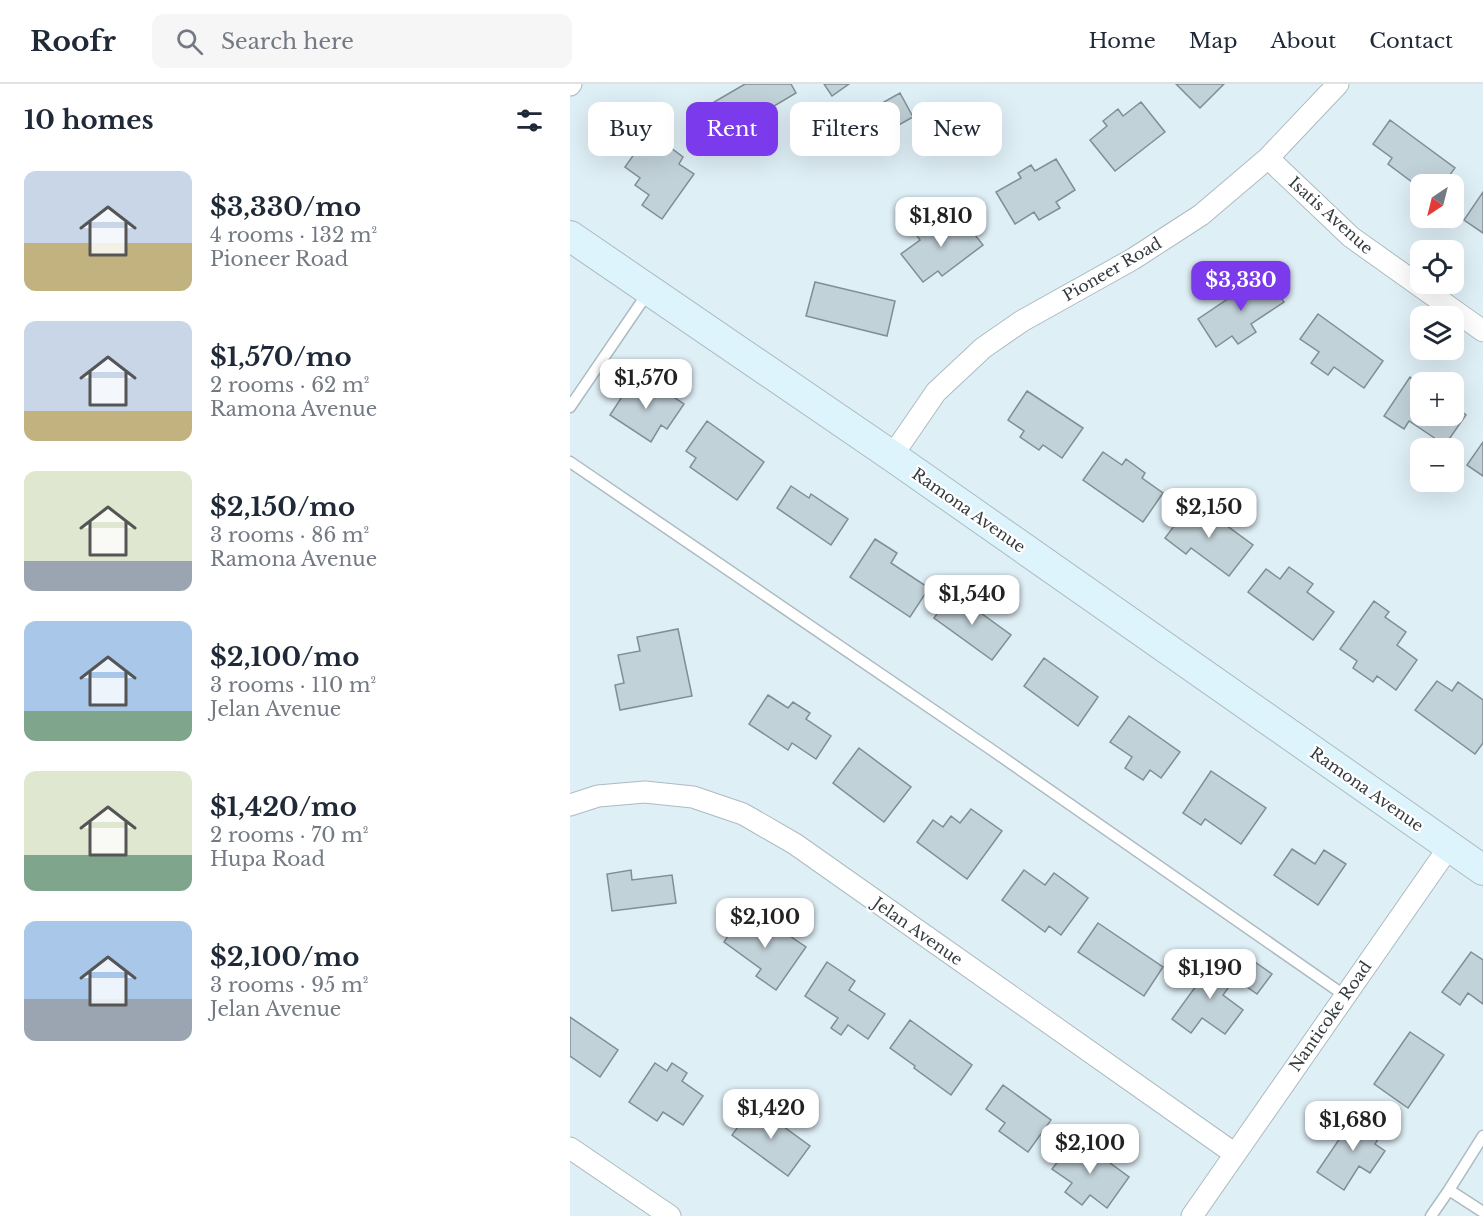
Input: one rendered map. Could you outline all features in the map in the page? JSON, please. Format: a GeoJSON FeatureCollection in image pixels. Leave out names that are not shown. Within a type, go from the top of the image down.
{"type":"FeatureCollection","features":[{"type":"Feature","properties":{"kind":"street","name":"Pioneer Road"},"geometry":{"type":"LineString","coordinates":[[892,456],[936,392],[983,348],[1022,321],[1133,259],[1191,221],[1268,158],[1338,84]]}},
{"type":"Feature","properties":{"kind":"street","name":"Isatis Avenue"},"geometry":{"type":"LineString","coordinates":[[1268,158],[1351,237],[1483,331]]}},
{"type":"Feature","properties":{"kind":"street","name":"Ramona Avenue"},"geometry":{"type":"LineString","coordinates":[[570,236],[892,456],[1483,870]]}},
{"type":"Feature","properties":{"kind":"street","name":"Jelan Avenue"},"geometry":{"type":"LineString","coordinates":[[570,806],[598,796],[645,792],[693,797],[743,814],[795,844],[1235,1154]]}},
{"type":"Feature","properties":{"kind":"street","name":"Nanticoke Road"},"geometry":{"type":"LineString","coordinates":[[1192,1216],[1449,847]]}},
{"type":"Feature","properties":{"kind":"street"},"geometry":{"type":"LineString","coordinates":[[570,1148],[670,1216]]}},
{"type":"Feature","properties":{"kind":"lane"},"geometry":{"type":"LineString","coordinates":[[570,407],[650,290]]}},
{"type":"Feature","properties":{"kind":"lane"},"geometry":{"type":"LineString","coordinates":[[570,462],[989,748],[1344,995]]}},
{"type":"Feature","properties":{"kind":"lane"},"geometry":{"type":"LineString","coordinates":[[1431,1216],[1483,1136]]}},
{"type":"Feature","properties":{"kind":"lane"},"geometry":{"type":"LineString","coordinates":[[1449,1190],[1483,1212]]}},
{"type":"Feature","properties":{"kind":"building"},"geometry":{"type":"Polygon","coordinates":[[[745,84],[791,84],[796,93],[778,104],[714,102],[745,84]]]}},
{"type":"Feature","properties":{"kind":"building"},"geometry":{"type":"Polygon","coordinates":[[[824,84],[849,84],[832,96],[824,84]]]}},
{"type":"Feature","properties":{"kind":"building"},"geometry":{"type":"Polygon","coordinates":[[[1176,84],[1224,84],[1200,108],[1176,84]]]}},
{"type":"Feature","properties":{"kind":"building"},"geometry":{"type":"Polygon","coordinates":[[[900,93],[912,118],[900,124],[900,102],[884,102],[900,93]]]}},
{"type":"Feature","properties":{"kind":"building"},"geometry":{"type":"Polygon","coordinates":[[[1141,102],[1165,132],[1115,171],[1090,140],[1107,126],[1103,121],[1118,109],[1123,116],[1141,102]]]}},
{"type":"Feature","properties":{"kind":"building"},"geometry":{"type":"Polygon","coordinates":[[[1390,120],[1455,168],[1450,174],[1410,174],[1410,180],[1388,164],[1392,158],[1373,144],[1390,120]]]}},
{"type":"Feature","properties":{"kind":"building"},"geometry":{"type":"Polygon","coordinates":[[[674,150],[683,157],[679,164],[694,174],[662,219],[642,205],[649,195],[635,185],[640,178],[625,167],[633,156],[674,156],[674,150]]]}},
{"type":"Feature","properties":{"kind":"building"},"geometry":{"type":"Polygon","coordinates":[[[1056,159],[1075,190],[1056,202],[1060,208],[1039,220],[1034,212],[1015,224],[996,192],[1021,178],[1018,173],[1031,165],[1035,171],[1056,159]]]}},
{"type":"Feature","properties":{"kind":"building"},"geometry":{"type":"Polygon","coordinates":[[[1483,192],[1483,233],[1464,220],[1483,192]]]}},
{"type":"Feature","properties":{"kind":"building"},"geometry":{"type":"Polygon","coordinates":[[[958,213],[983,245],[942,276],[938,271],[923,282],[901,254],[920,240],[915,233],[930,222],[936,229],[958,213]]]}},
{"type":"Feature","properties":{"kind":"building"},"geometry":{"type":"Polygon","coordinates":[[[1265,274],[1284,302],[1251,324],[1256,332],[1238,344],[1232,336],[1216,347],[1198,319],[1265,274]]]}},
{"type":"Feature","properties":{"kind":"building"},"geometry":{"type":"Polygon","coordinates":[[[815,282],[895,301],[887,336],[806,316],[815,282]]]}},
{"type":"Feature","properties":{"kind":"building"},"geometry":{"type":"Polygon","coordinates":[[[1318,314],[1383,361],[1364,388],[1334,367],[1328,375],[1311,363],[1319,352],[1300,339],[1318,314]]]}},
{"type":"Feature","properties":{"kind":"building"},"geometry":{"type":"Polygon","coordinates":[[[1410,377],[1410,422],[1404,429],[1384,416],[1410,377]]]}},
{"type":"Feature","properties":{"kind":"building"},"geometry":{"type":"Polygon","coordinates":[[[633,380],[658,397],[663,390],[684,404],[667,429],[661,425],[651,442],[610,415],[633,380]]]}},
{"type":"Feature","properties":{"kind":"building"},"geometry":{"type":"Polygon","coordinates":[[[1027,391],[1083,428],[1062,458],[1043,445],[1039,450],[1020,437],[1024,431],[1008,420],[1027,391]]]}},
{"type":"Feature","properties":{"kind":"building"},"geometry":{"type":"Polygon","coordinates":[[[707,421],[764,462],[737,500],[690,467],[696,458],[686,451],[707,421]]]}},
{"type":"Feature","properties":{"kind":"building"},"geometry":{"type":"Polygon","coordinates":[[[1416,426],[1458,426],[1450,438],[1434,438],[1416,426]]]}},
{"type":"Feature","properties":{"kind":"building"},"geometry":{"type":"Polygon","coordinates":[[[1483,442],[1483,476],[1467,465],[1483,442]]]}},
{"type":"Feature","properties":{"kind":"building"},"geometry":{"type":"Polygon","coordinates":[[[1103,452],[1122,465],[1126,459],[1145,473],[1142,478],[1163,493],[1143,522],[1083,480],[1103,452]]]}},
{"type":"Feature","properties":{"kind":"building"},"geometry":{"type":"Polygon","coordinates":[[[791,486],[809,498],[811,494],[848,519],[831,545],[777,508],[791,486]]]}},
{"type":"Feature","properties":{"kind":"building"},"geometry":{"type":"Polygon","coordinates":[[[1193,501],[1253,545],[1229,576],[1191,548],[1186,554],[1165,538],[1193,501]]]}},
{"type":"Feature","properties":{"kind":"building"},"geometry":{"type":"Polygon","coordinates":[[[875,539],[897,553],[891,563],[929,588],[910,617],[850,577],[875,539]]]}},
{"type":"Feature","properties":{"kind":"building"},"geometry":{"type":"Polygon","coordinates":[[[1289,567],[1313,584],[1307,592],[1334,612],[1313,640],[1248,592],[1266,569],[1280,579],[1289,567]]]}},
{"type":"Feature","properties":{"kind":"building"},"geometry":{"type":"Polygon","coordinates":[[[952,592],[1011,635],[992,660],[934,618],[952,592]]]}},
{"type":"Feature","properties":{"kind":"building"},"geometry":{"type":"Polygon","coordinates":[[[1374,601],[1389,612],[1385,617],[1406,632],[1397,645],[1417,660],[1396,690],[1377,676],[1373,682],[1353,668],[1357,661],[1340,649],[1374,601]]]}},
{"type":"Feature","properties":{"kind":"building"},"geometry":{"type":"Polygon","coordinates":[[[678,629],[692,696],[620,710],[615,685],[624,683],[618,655],[640,651],[637,637],[678,629]]]}},
{"type":"Feature","properties":{"kind":"building"},"geometry":{"type":"Polygon","coordinates":[[[1044,658],[1098,697],[1078,726],[1024,686],[1044,658]]]}},
{"type":"Feature","properties":{"kind":"building"},"geometry":{"type":"Polygon","coordinates":[[[1437,681],[1452,691],[1458,682],[1483,700],[1483,743],[1475,754],[1415,710],[1437,681]]]}},
{"type":"Feature","properties":{"kind":"building"},"geometry":{"type":"Polygon","coordinates":[[[768,695],[788,708],[793,702],[810,713],[806,719],[831,736],[816,759],[792,743],[788,750],[749,724],[768,695]]]}},
{"type":"Feature","properties":{"kind":"building"},"geometry":{"type":"Polygon","coordinates":[[[1129,716],[1180,752],[1161,778],[1150,770],[1143,780],[1125,768],[1132,757],[1110,742],[1129,716]]]}},
{"type":"Feature","properties":{"kind":"building"},"geometry":{"type":"Polygon","coordinates":[[[859,748],[911,787],[884,822],[833,783],[859,748]]]}},
{"type":"Feature","properties":{"kind":"building"},"geometry":{"type":"Polygon","coordinates":[[[1211,771],[1266,808],[1241,844],[1205,819],[1201,825],[1183,813],[1211,771]]]}},
{"type":"Feature","properties":{"kind":"building"},"geometry":{"type":"Polygon","coordinates":[[[971,809],[1002,831],[967,879],[917,842],[933,820],[943,827],[951,816],[960,823],[971,809]]]}},
{"type":"Feature","properties":{"kind":"building"},"geometry":{"type":"Polygon","coordinates":[[[1292,849],[1315,864],[1324,850],[1346,864],[1318,905],[1274,875],[1292,849]]]}},
{"type":"Feature","properties":{"kind":"building"},"geometry":{"type":"Polygon","coordinates":[[[631,870],[632,880],[672,875],[676,903],[612,911],[607,874],[631,870]]]}},
{"type":"Feature","properties":{"kind":"building"},"geometry":{"type":"Polygon","coordinates":[[[1024,870],[1045,885],[1054,873],[1088,898],[1061,935],[1049,926],[1045,932],[1002,900],[1024,870]]]}},
{"type":"Feature","properties":{"kind":"building"},"geometry":{"type":"Polygon","coordinates":[[[744,912],[766,927],[769,922],[806,947],[776,990],[756,976],[761,969],[724,942],[744,912]]]}},
{"type":"Feature","properties":{"kind":"building"},"geometry":{"type":"Polygon","coordinates":[[[1098,923],[1163,967],[1144,996],[1078,952],[1098,923]]]}},
{"type":"Feature","properties":{"kind":"building"},"geometry":{"type":"Polygon","coordinates":[[[1471,952],[1483,960],[1483,1004],[1468,993],[1460,1005],[1442,992],[1471,952]]]}},
{"type":"Feature","properties":{"kind":"building"},"geometry":{"type":"Polygon","coordinates":[[[1210,957],[1237,976],[1223,995],[1243,1010],[1225,1034],[1202,1018],[1191,1033],[1172,1019],[1199,982],[1194,978],[1210,957]]]}},
{"type":"Feature","properties":{"kind":"building"},"geometry":{"type":"Polygon","coordinates":[[[1252,960],[1272,974],[1257,994],[1237,980],[1252,960]]]}},
{"type":"Feature","properties":{"kind":"building"},"geometry":{"type":"Polygon","coordinates":[[[827,962],[855,981],[849,990],[885,1014],[868,1039],[848,1025],[841,1035],[831,1028],[838,1018],[805,996],[827,962]]]}},
{"type":"Feature","properties":{"kind":"building"},"geometry":{"type":"Polygon","coordinates":[[[570,1017],[618,1050],[600,1077],[570,1056],[570,1017]]]}},
{"type":"Feature","properties":{"kind":"building"},"geometry":{"type":"Polygon","coordinates":[[[910,1020],[972,1065],[951,1095],[890,1048],[910,1020]]]}},
{"type":"Feature","properties":{"kind":"building"},"geometry":{"type":"Polygon","coordinates":[[[1410,1032],[1444,1055],[1408,1108],[1374,1084],[1410,1032]]]}},
{"type":"Feature","properties":{"kind":"building"},"geometry":{"type":"Polygon","coordinates":[[[655,1063],[667,1071],[672,1063],[687,1073],[682,1081],[703,1096],[683,1125],[663,1112],[657,1121],[629,1102],[655,1063]]]}},
{"type":"Feature","properties":{"kind":"building"},"geometry":{"type":"Polygon","coordinates":[[[1003,1085],[1051,1120],[1028,1152],[999,1131],[1005,1123],[986,1109],[1003,1085]]]}},
{"type":"Feature","properties":{"kind":"building"},"geometry":{"type":"Polygon","coordinates":[[[754,1105],[810,1146],[788,1176],[732,1135],[754,1105]]]}},
{"type":"Feature","properties":{"kind":"building"},"geometry":{"type":"Polygon","coordinates":[[[1357,1113],[1383,1131],[1375,1144],[1385,1151],[1370,1173],[1359,1166],[1344,1190],[1317,1172],[1357,1113]]]}},
{"type":"Feature","properties":{"kind":"building"},"geometry":{"type":"Polygon","coordinates":[[[1076,1138],[1129,1177],[1107,1208],[1090,1195],[1082,1205],[1065,1192],[1072,1183],[1052,1169],[1076,1138]]]}}]}
